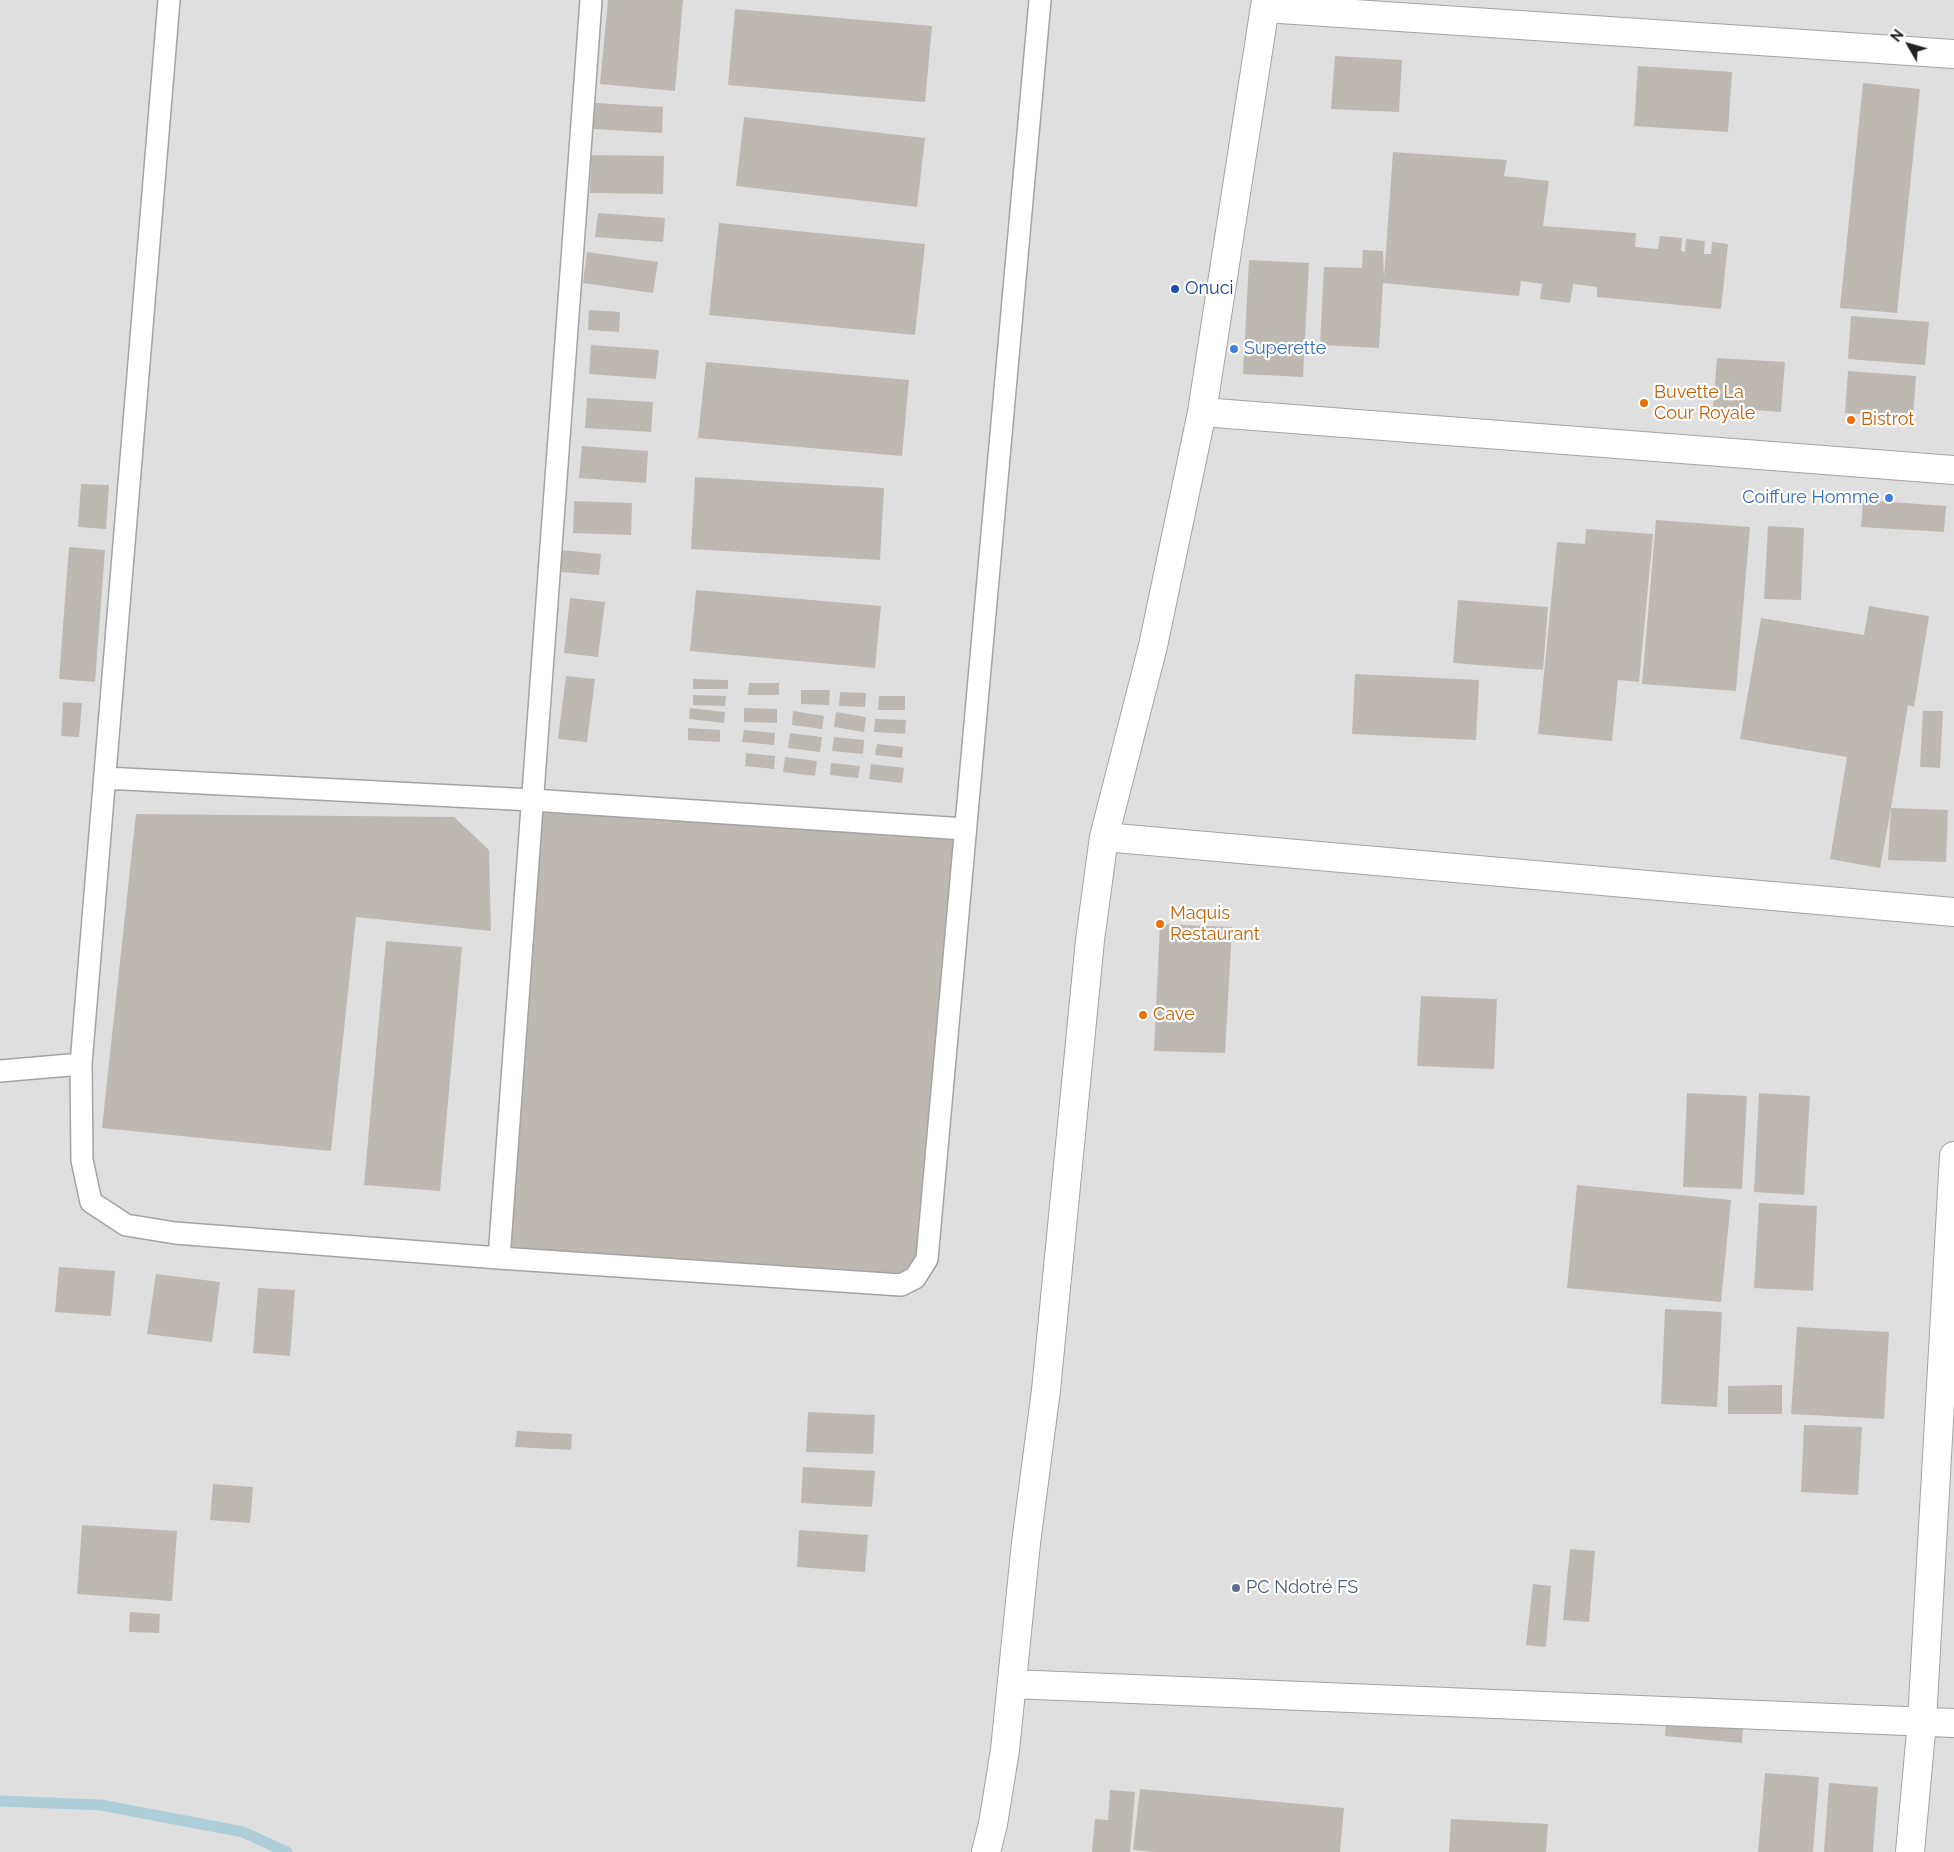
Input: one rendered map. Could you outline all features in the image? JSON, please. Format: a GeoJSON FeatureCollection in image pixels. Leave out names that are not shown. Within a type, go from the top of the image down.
{"type":"FeatureCollection","features":[{"type":"Feature","properties":{"kind":"street"},"geometry":{"type":"LineString","coordinates":[[986,1852],[993,1824],[1005,1750],[1026,1543],[1047,1381],[1090,940],[1104,837],[1153,646],[1202,412],[1266,4],[1954,54]]}},
{"type":"Feature","properties":{"kind":"street"},"geometry":{"type":"LineString","coordinates":[[1202,412],[1954,470]]}},
{"type":"Feature","properties":{"kind":"street"},"geometry":{"type":"LineString","coordinates":[[1104,837],[1954,912]]}},
{"type":"Feature","properties":{"kind":"street"},"geometry":{"type":"LineString","coordinates":[[1910,1852],[1922,1721],[1954,1156]]}},
{"type":"Feature","properties":{"kind":"street"},"geometry":{"type":"LineString","coordinates":[[1012,1684],[1954,1723]]}},
{"type":"Feature","properties":{"kind":"lane"},"geometry":{"type":"LineString","coordinates":[[169,0],[81,1064],[82,1160],[91,1202],[126,1225],[175,1233],[499,1258],[901,1285],[915,1278],[927,1259],[1040,0]]}},
{"type":"Feature","properties":{"kind":"lane"},"geometry":{"type":"LineString","coordinates":[[499,1258],[591,0]]}},
{"type":"Feature","properties":{"kind":"lane"},"geometry":{"type":"LineString","coordinates":[[105,778],[532,800],[965,829]]}},
{"type":"Feature","properties":{"kind":"lane"},"geometry":{"type":"LineString","coordinates":[[0,1071],[81,1064]]}},
{"type":"Feature","properties":{"kind":"shaded area"},"geometry":{"type":"Polygon","coordinates":[[[0,0],[1954,0],[1954,1852],[0,1852],[0,0]]]}},
{"type":"Feature","properties":{"kind":"building"},"geometry":{"type":"Polygon","coordinates":[[[608,0],[683,0],[675,91],[600,84],[608,0]]]}},
{"type":"Feature","properties":{"kind":"building"},"geometry":{"type":"Polygon","coordinates":[[[735,9],[932,26],[925,102],[728,85],[735,9]]]}},
{"type":"Feature","properties":{"kind":"building"},"geometry":{"type":"Polygon","coordinates":[[[1335,56],[1402,60],[1399,112],[1331,109],[1335,56]]]}},
{"type":"Feature","properties":{"kind":"building"},"geometry":{"type":"Polygon","coordinates":[[[1638,66],[1732,72],[1728,132],[1634,126],[1638,66]]]}},
{"type":"Feature","properties":{"kind":"building"},"geometry":{"type":"Polygon","coordinates":[[[1863,83],[1920,89],[1897,313],[1840,308],[1863,83]]]}},
{"type":"Feature","properties":{"kind":"building"},"geometry":{"type":"Polygon","coordinates":[[[595,103],[663,107],[662,133],[593,129],[595,103]]]}},
{"type":"Feature","properties":{"kind":"building"},"geometry":{"type":"Polygon","coordinates":[[[744,117],[925,138],[917,207],[736,186],[744,117]]]}},
{"type":"Feature","properties":{"kind":"building"},"geometry":{"type":"Polygon","coordinates":[[[1393,152],[1507,160],[1504,176],[1549,181],[1543,226],[1636,233],[1635,247],[1658,249],[1660,236],[1682,238],[1681,251],[1685,252],[1686,239],[1705,241],[1704,254],[1711,254],[1712,242],[1728,244],[1721,309],[1597,297],[1597,287],[1573,284],[1570,303],[1540,299],[1542,284],[1521,281],[1519,296],[1383,283],[1379,348],[1320,345],[1324,267],[1362,268],[1363,250],[1383,251],[1384,278],[1393,152]]]}},
{"type":"Feature","properties":{"kind":"building"},"geometry":{"type":"Polygon","coordinates":[[[591,155],[664,156],[663,194],[590,193],[591,155]]]}},
{"type":"Feature","properties":{"kind":"building"},"geometry":{"type":"Polygon","coordinates":[[[598,213],[665,218],[663,242],[595,237],[598,213]]]}},
{"type":"Feature","properties":{"kind":"building"},"geometry":{"type":"Polygon","coordinates":[[[719,223],[925,244],[915,335],[709,315],[719,223]]]}},
{"type":"Feature","properties":{"kind":"building"},"geometry":{"type":"Polygon","coordinates":[[[587,252],[658,262],[653,293],[583,283],[587,252]]]}},
{"type":"Feature","properties":{"kind":"building"},"geometry":{"type":"Polygon","coordinates":[[[1249,260],[1309,263],[1303,377],[1243,374],[1249,260]]]}},
{"type":"Feature","properties":{"kind":"building"},"geometry":{"type":"Polygon","coordinates":[[[589,310],[620,312],[619,332],[588,330],[589,310]]]}},
{"type":"Feature","properties":{"kind":"building"},"geometry":{"type":"Polygon","coordinates":[[[1851,316],[1929,322],[1925,365],[1848,359],[1851,316]]]}},
{"type":"Feature","properties":{"kind":"building"},"geometry":{"type":"Polygon","coordinates":[[[591,345],[659,350],[656,379],[589,374],[591,345]]]}},
{"type":"Feature","properties":{"kind":"building"},"geometry":{"type":"Polygon","coordinates":[[[1717,358],[1785,362],[1781,412],[1713,407],[1717,358]]]}},
{"type":"Feature","properties":{"kind":"building"},"geometry":{"type":"Polygon","coordinates":[[[706,362],[909,380],[902,456],[698,438],[706,362]]]}},
{"type":"Feature","properties":{"kind":"building"},"geometry":{"type":"Polygon","coordinates":[[[1848,371],[1916,376],[1913,418],[1845,413],[1848,371]]]}},
{"type":"Feature","properties":{"kind":"building"},"geometry":{"type":"Polygon","coordinates":[[[587,398],[653,402],[651,432],[585,428],[587,398]]]}},
{"type":"Feature","properties":{"kind":"building"},"geometry":{"type":"Polygon","coordinates":[[[582,446],[648,451],[646,483],[579,478],[582,446]]]}},
{"type":"Feature","properties":{"kind":"building"},"geometry":{"type":"Polygon","coordinates":[[[695,477],[884,488],[880,560],[691,549],[695,477]]]}},
{"type":"Feature","properties":{"kind":"building"},"geometry":{"type":"Polygon","coordinates":[[[81,484],[109,485],[106,529],[78,527],[81,484]]]}},
{"type":"Feature","properties":{"kind":"building"},"geometry":{"type":"Polygon","coordinates":[[[1863,500],[1946,506],[1944,532],[1861,527],[1863,500]]]}},
{"type":"Feature","properties":{"kind":"building"},"geometry":{"type":"Polygon","coordinates":[[[574,501],[632,503],[631,535],[573,533],[574,501]]]}},
{"type":"Feature","properties":{"kind":"building"},"geometry":{"type":"Polygon","coordinates":[[[1656,520],[1750,527],[1736,691],[1642,684],[1656,520]]]}},
{"type":"Feature","properties":{"kind":"building"},"geometry":{"type":"Polygon","coordinates":[[[1768,526],[1804,528],[1801,600],[1764,599],[1768,526]]]}},
{"type":"Feature","properties":{"kind":"building"},"geometry":{"type":"Polygon","coordinates":[[[1586,529],[1653,534],[1639,682],[1618,680],[1612,741],[1538,734],[1557,542],[1585,544],[1586,529]]]}},
{"type":"Feature","properties":{"kind":"building"},"geometry":{"type":"Polygon","coordinates":[[[69,547],[105,550],[95,682],[59,679],[69,547]]]}},
{"type":"Feature","properties":{"kind":"building"},"geometry":{"type":"Polygon","coordinates":[[[562,550],[601,554],[599,575],[560,572],[562,550]]]}},
{"type":"Feature","properties":{"kind":"building"},"geometry":{"type":"Polygon","coordinates":[[[696,590],[881,606],[875,668],[690,651],[696,590]]]}},
{"type":"Feature","properties":{"kind":"building"},"geometry":{"type":"Polygon","coordinates":[[[570,598],[605,602],[598,657],[564,653],[570,598]]]}},
{"type":"Feature","properties":{"kind":"building"},"geometry":{"type":"Polygon","coordinates":[[[1458,600],[1548,607],[1543,670],[1453,663],[1458,600]]]}},
{"type":"Feature","properties":{"kind":"building"},"geometry":{"type":"Polygon","coordinates":[[[1869,606],[1929,616],[1914,707],[1908,705],[1880,868],[1830,859],[1847,757],[1740,739],[1761,618],[1864,635],[1869,606]]]}},
{"type":"Feature","properties":{"kind":"building"},"geometry":{"type":"Polygon","coordinates":[[[1355,674],[1479,680],[1476,740],[1352,734],[1355,674]]]}},
{"type":"Feature","properties":{"kind":"building"},"geometry":{"type":"Polygon","coordinates":[[[566,676],[595,679],[587,742],[558,739],[566,676]]]}},
{"type":"Feature","properties":{"kind":"building"},"geometry":{"type":"Polygon","coordinates":[[[693,679],[728,680],[728,689],[693,689],[693,679]]]}},
{"type":"Feature","properties":{"kind":"building"},"geometry":{"type":"Polygon","coordinates":[[[749,683],[779,683],[779,695],[748,695],[749,683]]]}},
{"type":"Feature","properties":{"kind":"building"},"geometry":{"type":"Polygon","coordinates":[[[801,690],[830,690],[829,705],[801,704],[801,690]]]}},
{"type":"Feature","properties":{"kind":"building"},"geometry":{"type":"Polygon","coordinates":[[[840,692],[866,693],[865,707],[839,706],[840,692]]]}},
{"type":"Feature","properties":{"kind":"building"},"geometry":{"type":"Polygon","coordinates":[[[693,695],[726,696],[725,706],[693,705],[693,695]]]}},
{"type":"Feature","properties":{"kind":"building"},"geometry":{"type":"Polygon","coordinates":[[[879,696],[905,696],[905,710],[878,710],[879,696]]]}},
{"type":"Feature","properties":{"kind":"building"},"geometry":{"type":"Polygon","coordinates":[[[63,702],[82,703],[79,737],[61,736],[63,702]]]}},
{"type":"Feature","properties":{"kind":"building"},"geometry":{"type":"Polygon","coordinates":[[[690,708],[725,712],[724,723],[689,719],[690,708]]]}},
{"type":"Feature","properties":{"kind":"building"},"geometry":{"type":"Polygon","coordinates":[[[744,708],[777,709],[777,723],[744,722],[744,708]]]}},
{"type":"Feature","properties":{"kind":"building"},"geometry":{"type":"Polygon","coordinates":[[[793,711],[824,716],[822,729],[792,725],[793,711]]]}},
{"type":"Feature","properties":{"kind":"building"},"geometry":{"type":"Polygon","coordinates":[[[1923,711],[1943,711],[1940,768],[1920,767],[1923,711]]]}},
{"type":"Feature","properties":{"kind":"building"},"geometry":{"type":"Polygon","coordinates":[[[836,712],[866,717],[864,732],[834,727],[836,712]]]}},
{"type":"Feature","properties":{"kind":"building"},"geometry":{"type":"Polygon","coordinates":[[[875,719],[906,720],[905,734],[874,732],[875,719]]]}},
{"type":"Feature","properties":{"kind":"building"},"geometry":{"type":"Polygon","coordinates":[[[688,728],[720,730],[720,742],[688,740],[688,728]]]}},
{"type":"Feature","properties":{"kind":"building"},"geometry":{"type":"Polygon","coordinates":[[[744,730],[775,733],[774,745],[742,742],[744,730]]]}},
{"type":"Feature","properties":{"kind":"building"},"geometry":{"type":"Polygon","coordinates":[[[790,733],[822,737],[820,752],[788,748],[790,733]]]}},
{"type":"Feature","properties":{"kind":"building"},"geometry":{"type":"Polygon","coordinates":[[[834,737],[864,740],[863,754],[832,751],[834,737]]]}},
{"type":"Feature","properties":{"kind":"building"},"geometry":{"type":"Polygon","coordinates":[[[877,744],[903,747],[902,758],[875,755],[877,744]]]}},
{"type":"Feature","properties":{"kind":"building"},"geometry":{"type":"Polygon","coordinates":[[[746,753],[775,756],[774,769],[745,766],[746,753]]]}},
{"type":"Feature","properties":{"kind":"building"},"geometry":{"type":"Polygon","coordinates":[[[785,757],[817,761],[815,776],[783,772],[785,757]]]}},
{"type":"Feature","properties":{"kind":"building"},"geometry":{"type":"Polygon","coordinates":[[[831,763],[860,766],[858,778],[830,775],[831,763]]]}},
{"type":"Feature","properties":{"kind":"building"},"geometry":{"type":"Polygon","coordinates":[[[871,764],[904,768],[902,783],[869,779],[871,764]]]}},
{"type":"Feature","properties":{"kind":"building"},"geometry":{"type":"Polygon","coordinates":[[[532,800],[965,829],[915,1278],[499,1258],[532,800]]]}},
{"type":"Feature","properties":{"kind":"building"},"geometry":{"type":"Polygon","coordinates":[[[1891,808],[1948,810],[1946,862],[1888,860],[1891,808]]]}},
{"type":"Feature","properties":{"kind":"building"},"geometry":{"type":"Polygon","coordinates":[[[136,814],[454,817],[489,850],[491,931],[356,917],[331,1151],[102,1128],[136,814]]]}},
{"type":"Feature","properties":{"kind":"building"},"geometry":{"type":"Polygon","coordinates":[[[1160,924],[1232,927],[1225,1053],[1154,1051],[1160,924]]]}},
{"type":"Feature","properties":{"kind":"building"},"geometry":{"type":"Polygon","coordinates":[[[386,941],[462,947],[440,1191],[364,1185],[386,941]]]}},
{"type":"Feature","properties":{"kind":"building"},"geometry":{"type":"Polygon","coordinates":[[[1421,996],[1497,999],[1494,1069],[1417,1066],[1421,996]]]}},
{"type":"Feature","properties":{"kind":"building"},"geometry":{"type":"Polygon","coordinates":[[[1687,1093],[1747,1096],[1742,1189],[1683,1187],[1687,1093]]]}},
{"type":"Feature","properties":{"kind":"building"},"geometry":{"type":"Polygon","coordinates":[[[1759,1093],[1810,1096],[1804,1195],[1754,1192],[1759,1093]]]}},
{"type":"Feature","properties":{"kind":"building"},"geometry":{"type":"Polygon","coordinates":[[[1577,1185],[1731,1200],[1721,1302],[1567,1288],[1577,1185]]]}},
{"type":"Feature","properties":{"kind":"building"},"geometry":{"type":"Polygon","coordinates":[[[1759,1203],[1817,1206],[1813,1291],[1754,1288],[1759,1203]]]}},
{"type":"Feature","properties":{"kind":"building"},"geometry":{"type":"Polygon","coordinates":[[[59,1267],[115,1271],[111,1316],[55,1312],[59,1267]]]}},
{"type":"Feature","properties":{"kind":"building"},"geometry":{"type":"Polygon","coordinates":[[[156,1274],[220,1282],[212,1342],[147,1334],[156,1274]]]}},
{"type":"Feature","properties":{"kind":"building"},"geometry":{"type":"Polygon","coordinates":[[[258,1288],[295,1290],[290,1356],[253,1353],[258,1288]]]}},
{"type":"Feature","properties":{"kind":"building"},"geometry":{"type":"Polygon","coordinates":[[[1665,1309],[1722,1312],[1717,1407],[1661,1404],[1665,1309]]]}},
{"type":"Feature","properties":{"kind":"building"},"geometry":{"type":"Polygon","coordinates":[[[1797,1327],[1889,1332],[1884,1419],[1791,1414],[1797,1327]]]}},
{"type":"Feature","properties":{"kind":"building"},"geometry":{"type":"Polygon","coordinates":[[[1782,1385],[1782,1414],[1728,1414],[1728,1386],[1782,1385]]]}},
{"type":"Feature","properties":{"kind":"building"},"geometry":{"type":"Polygon","coordinates":[[[808,1412],[875,1415],[873,1454],[806,1452],[808,1412]]]}},
{"type":"Feature","properties":{"kind":"building"},"geometry":{"type":"Polygon","coordinates":[[[1804,1425],[1862,1427],[1858,1495],[1801,1492],[1804,1425]]]}},
{"type":"Feature","properties":{"kind":"building"},"geometry":{"type":"Polygon","coordinates":[[[517,1431],[572,1434],[571,1450],[515,1447],[517,1431]]]}},
{"type":"Feature","properties":{"kind":"building"},"geometry":{"type":"Polygon","coordinates":[[[803,1467],[875,1471],[872,1507],[801,1503],[803,1467]]]}},
{"type":"Feature","properties":{"kind":"building"},"geometry":{"type":"Polygon","coordinates":[[[213,1484],[253,1487],[250,1523],[210,1520],[213,1484]]]}},
{"type":"Feature","properties":{"kind":"building"},"geometry":{"type":"Polygon","coordinates":[[[82,1525],[177,1531],[172,1601],[77,1594],[82,1525]]]}},
{"type":"Feature","properties":{"kind":"building"},"geometry":{"type":"Polygon","coordinates":[[[799,1530],[868,1535],[865,1572],[797,1567],[799,1530]]]}},
{"type":"Feature","properties":{"kind":"building"},"geometry":{"type":"Polygon","coordinates":[[[1570,1549],[1595,1551],[1589,1622],[1563,1620],[1570,1549]]]}},
{"type":"Feature","properties":{"kind":"building"},"geometry":{"type":"Polygon","coordinates":[[[1533,1584],[1551,1586],[1546,1647],[1526,1645],[1533,1584]]]}},
{"type":"Feature","properties":{"kind":"building"},"geometry":{"type":"Polygon","coordinates":[[[130,1612],[160,1614],[159,1633],[129,1632],[130,1612]]]}},
{"type":"Feature","properties":{"kind":"building"},"geometry":{"type":"Polygon","coordinates":[[[1666,1720],[1743,1727],[1742,1743],[1665,1736],[1666,1720]]]}},
{"type":"Feature","properties":{"kind":"building"},"geometry":{"type":"Polygon","coordinates":[[[1765,1773],[1819,1777],[1813,1852],[1758,1852],[1765,1773]]]}},
{"type":"Feature","properties":{"kind":"building"},"geometry":{"type":"Polygon","coordinates":[[[1829,1783],[1878,1787],[1873,1852],[1824,1852],[1829,1783]]]}},
{"type":"Feature","properties":{"kind":"building"},"geometry":{"type":"Polygon","coordinates":[[[1140,1789],[1344,1808],[1340,1852],[1154,1852],[1133,1850],[1140,1789]]]}},
{"type":"Feature","properties":{"kind":"building"},"geometry":{"type":"Polygon","coordinates":[[[1110,1790],[1135,1792],[1130,1852],[1092,1852],[1095,1819],[1108,1820],[1110,1790]]]}},
{"type":"Feature","properties":{"kind":"building"},"geometry":{"type":"Polygon","coordinates":[[[1451,1819],[1548,1824],[1546,1852],[1449,1852],[1451,1819]]]}},
{"type":"Feature","properties":{"kind":"waterway"},"geometry":{"type":"LineString","coordinates":[[0,1801],[101,1805],[243,1832],[287,1852]]}},
{"type":"Feature","properties":{"kind":"place","name":"Onuci"},"geometry":{"type":"Point","coordinates":[1175,289]}},
{"type":"Feature","properties":{"kind":"place","name":"Superette"},"geometry":{"type":"Point","coordinates":[1234,349]}},
{"type":"Feature","properties":{"kind":"place","name":"Buvette La Cour Royale"},"geometry":{"type":"Point","coordinates":[1644,403]}},
{"type":"Feature","properties":{"kind":"place","name":"Bistrot"},"geometry":{"type":"Point","coordinates":[1851,420]}},
{"type":"Feature","properties":{"kind":"place","name":"Coiffure Homme"},"geometry":{"type":"Point","coordinates":[1889,498]}},
{"type":"Feature","properties":{"kind":"place","name":"Maquis Restaurant"},"geometry":{"type":"Point","coordinates":[1160,924]}},
{"type":"Feature","properties":{"kind":"place","name":"Cave"},"geometry":{"type":"Point","coordinates":[1143,1015]}},
{"type":"Feature","properties":{"kind":"place","name":"PC Ndotré FS"},"geometry":{"type":"Point","coordinates":[1236,1588]}}]}
